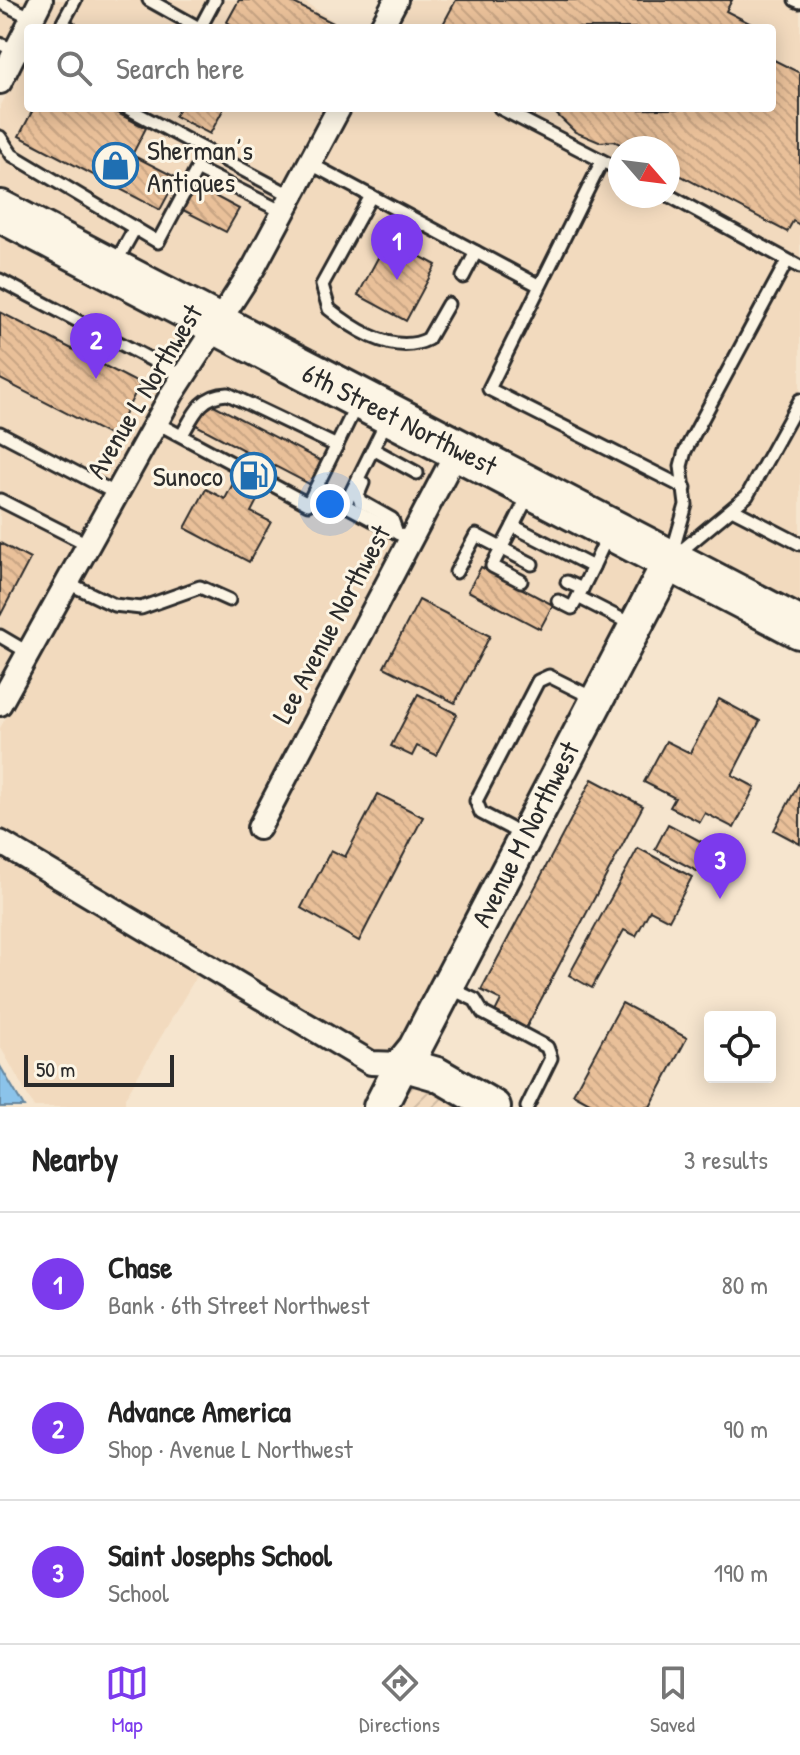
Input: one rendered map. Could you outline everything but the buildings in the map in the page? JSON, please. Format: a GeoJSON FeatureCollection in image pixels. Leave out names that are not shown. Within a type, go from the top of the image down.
{"type":"FeatureCollection","features":[{"type":"Feature","properties":{"kind":"highway","name":"6th Street Northwest"},"geometry":{"type":"LineString","coordinates":[[0,211],[800,628]]}},
{"type":"Feature","properties":{"kind":"street"},"geometry":{"type":"LineString","coordinates":[[383,24],[396,0]]}},
{"type":"Feature","properties":{"kind":"street"},"geometry":{"type":"LineString","coordinates":[[0,82],[24,32]]}},
{"type":"Feature","properties":{"kind":"street","name":"Avenue L Northwest"},"geometry":{"type":"LineString","coordinates":[[0,704],[157,423],[288,204],[337,112]]}},
{"type":"Feature","properties":{"kind":"street","name":"Lee Avenue Northwest"},"geometry":{"type":"LineString","coordinates":[[259,828],[403,537],[458,449]]}},
{"type":"Feature","properties":{"kind":"street","name":"Avenue M Northwest"},"geometry":{"type":"LineString","coordinates":[[380,1107],[402,1064],[415,1048],[670,560]]}},
{"type":"Feature","properties":{"kind":"street"},"geometry":{"type":"LineString","coordinates":[[0,842],[371,1063],[402,1064],[437,1074],[494,1107]]}},
{"type":"Feature","properties":{"kind":"lane"},"geometry":{"type":"LineString","coordinates":[[67,24],[75,0]]}},
{"type":"Feature","properties":{"kind":"lane"},"geometry":{"type":"LineString","coordinates":[[149,0],[193,24]]}},
{"type":"Feature","properties":{"kind":"lane"},"geometry":{"type":"LineString","coordinates":[[202,24],[215,0]]}},
{"type":"Feature","properties":{"kind":"lane"},"geometry":{"type":"LineString","coordinates":[[0,2],[37,9]]}},
{"type":"Feature","properties":{"kind":"lane"},"geometry":{"type":"LineString","coordinates":[[134,112],[288,204]]}},
{"type":"Feature","properties":{"kind":"lane"},"geometry":{"type":"LineString","coordinates":[[508,112],[608,164]]}},
{"type":"Feature","properties":{"kind":"lane"},"geometry":{"type":"LineString","coordinates":[[0,137],[12,155],[158,242],[197,169],[288,204]]}},
{"type":"Feature","properties":{"kind":"lane"},"geometry":{"type":"LineString","coordinates":[[602,161],[489,389],[685,488]]}},
{"type":"Feature","properties":{"kind":"lane"},"geometry":{"type":"LineString","coordinates":[[309,163],[538,285]]}},
{"type":"Feature","properties":{"kind":"lane"},"geometry":{"type":"LineString","coordinates":[[371,196],[322,285],[329,309],[391,345],[417,345],[428,339],[448,304]]}},
{"type":"Feature","properties":{"kind":"lane"},"geometry":{"type":"LineString","coordinates":[[680,202],[800,267]]}},
{"type":"Feature","properties":{"kind":"lane"},"geometry":{"type":"LineString","coordinates":[[112,270],[135,228]]}},
{"type":"Feature","properties":{"kind":"lane"},"geometry":{"type":"LineString","coordinates":[[463,277],[476,252]]}},
{"type":"Feature","properties":{"kind":"lane"},"geometry":{"type":"LineString","coordinates":[[670,560],[686,505],[681,466],[685,451],[787,261]]}},
{"type":"Feature","properties":{"kind":"lane"},"geometry":{"type":"LineString","coordinates":[[0,280],[184,377]]}},
{"type":"Feature","properties":{"kind":"lane"},"geometry":{"type":"LineString","coordinates":[[182,435],[206,398],[228,394],[239,396],[337,446]]}},
{"type":"Feature","properties":{"kind":"lane"},"geometry":{"type":"LineString","coordinates":[[670,560],[734,510],[760,477],[800,400]]}},
{"type":"Feature","properties":{"kind":"lane"},"geometry":{"type":"LineString","coordinates":[[267,482],[308,504],[337,446],[375,406]]}},
{"type":"Feature","properties":{"kind":"lane"},"geometry":{"type":"LineString","coordinates":[[375,406],[372,451],[345,505],[403,537]]}},
{"type":"Feature","properties":{"kind":"lane"},"geometry":{"type":"LineString","coordinates":[[157,423],[241,468]]}},
{"type":"Feature","properties":{"kind":"lane"},"geometry":{"type":"LineString","coordinates":[[0,433],[117,494]]}},
{"type":"Feature","properties":{"kind":"lane"},"geometry":{"type":"LineString","coordinates":[[372,451],[417,473]]}},
{"type":"Feature","properties":{"kind":"lane"},"geometry":{"type":"LineString","coordinates":[[521,581],[492,566],[532,488]]}},
{"type":"Feature","properties":{"kind":"lane"},"geometry":{"type":"LineString","coordinates":[[0,500],[89,545]]}},
{"type":"Feature","properties":{"kind":"lane"},"geometry":{"type":"LineString","coordinates":[[734,510],[800,544]]}},
{"type":"Feature","properties":{"kind":"lane"},"geometry":{"type":"LineString","coordinates":[[513,526],[593,567]]}},
{"type":"Feature","properties":{"kind":"lane"},"geometry":{"type":"LineString","coordinates":[[558,601],[572,608],[611,529]]}},
{"type":"Feature","properties":{"kind":"lane"},"geometry":{"type":"LineString","coordinates":[[456,572],[476,535],[532,564]]}},
{"type":"Feature","properties":{"kind":"lane"},"geometry":{"type":"LineString","coordinates":[[567,582],[635,625]]}},
{"type":"Feature","properties":{"kind":"lane"},"geometry":{"type":"LineString","coordinates":[[68,583],[114,605],[141,608],[200,587],[229,600]]}},
{"type":"Feature","properties":{"kind":"lane"},"geometry":{"type":"LineString","coordinates":[[0,636],[29,653]]}},
{"type":"Feature","properties":{"kind":"lane"},"geometry":{"type":"LineString","coordinates":[[525,836],[481,813],[476,801],[538,681],[549,676],[596,699]]}},
{"type":"Feature","properties":{"kind":"lane"},"geometry":{"type":"LineString","coordinates":[[446,986],[475,1000],[483,1013],[547,1047],[551,1058],[527,1107]]}},
{"type":"Feature","properties":{"kind":"shaded area"},"geometry":{"type":"Polygon","coordinates":[[[0,0],[28,0],[0,56],[0,0]]]}},
{"type":"Feature","properties":{"kind":"shaded area"},"geometry":{"type":"Polygon","coordinates":[[[54,0],[301,0],[339,24],[42,24],[54,0]]]}},
{"type":"Feature","properties":{"kind":"shaded area"},"geometry":{"type":"Polygon","coordinates":[[[409,0],[800,0],[800,617],[233,321],[264,273],[350,112],[776,112],[776,24],[396,24],[409,0]]]}},
{"type":"Feature","properties":{"kind":"shaded area"},"geometry":{"type":"Polygon","coordinates":[[[24,60],[24,112],[324,112],[244,261],[213,311],[0,200],[0,107],[24,60]]]}},
{"type":"Feature","properties":{"kind":"shaded area"},"geometry":{"type":"Polygon","coordinates":[[[0,223],[201,328],[162,389],[0,681],[0,223]]]}},
{"type":"Feature","properties":{"kind":"shaded area"},"geometry":{"type":"Polygon","coordinates":[[[222,339],[443,453],[245,832],[266,842],[463,464],[655,563],[405,1042],[393,1053],[374,1052],[8,835],[0,824],[0,728],[182,400],[222,339]]]}},
{"type":"Feature","properties":{"kind":"shaded area"},"geometry":{"type":"Polygon","coordinates":[[[0,854],[199,972],[125,1098],[125,1107],[34,1107],[0,1046],[0,854]]]}},
{"type":"Feature","properties":{"kind":"shaded area"},"geometry":{"type":"Polygon","coordinates":[[[409,1076],[474,1107],[393,1107],[409,1076]]]}},
{"type":"Feature","properties":{"kind":"water"},"geometry":{"type":"Polygon","coordinates":[[[0,1066],[24,1107],[0,1107],[0,1066]]]}},
{"type":"Feature","properties":{"kind":"place","name":"Sherman’s Antiques"},"geometry":{"type":"Point","coordinates":[116,166]}},
{"type":"Feature","properties":{"kind":"place","name":"Chase"},"geometry":{"type":"Point","coordinates":[397,280]}},
{"type":"Feature","properties":{"kind":"place","name":"Advance America"},"geometry":{"type":"Point","coordinates":[96,379]}},
{"type":"Feature","properties":{"kind":"place","name":"Sunoco"},"geometry":{"type":"Point","coordinates":[254,476]}},
{"type":"Feature","properties":{"kind":"place","name":"Saint Josephs School"},"geometry":{"type":"Point","coordinates":[720,899]}}]}
